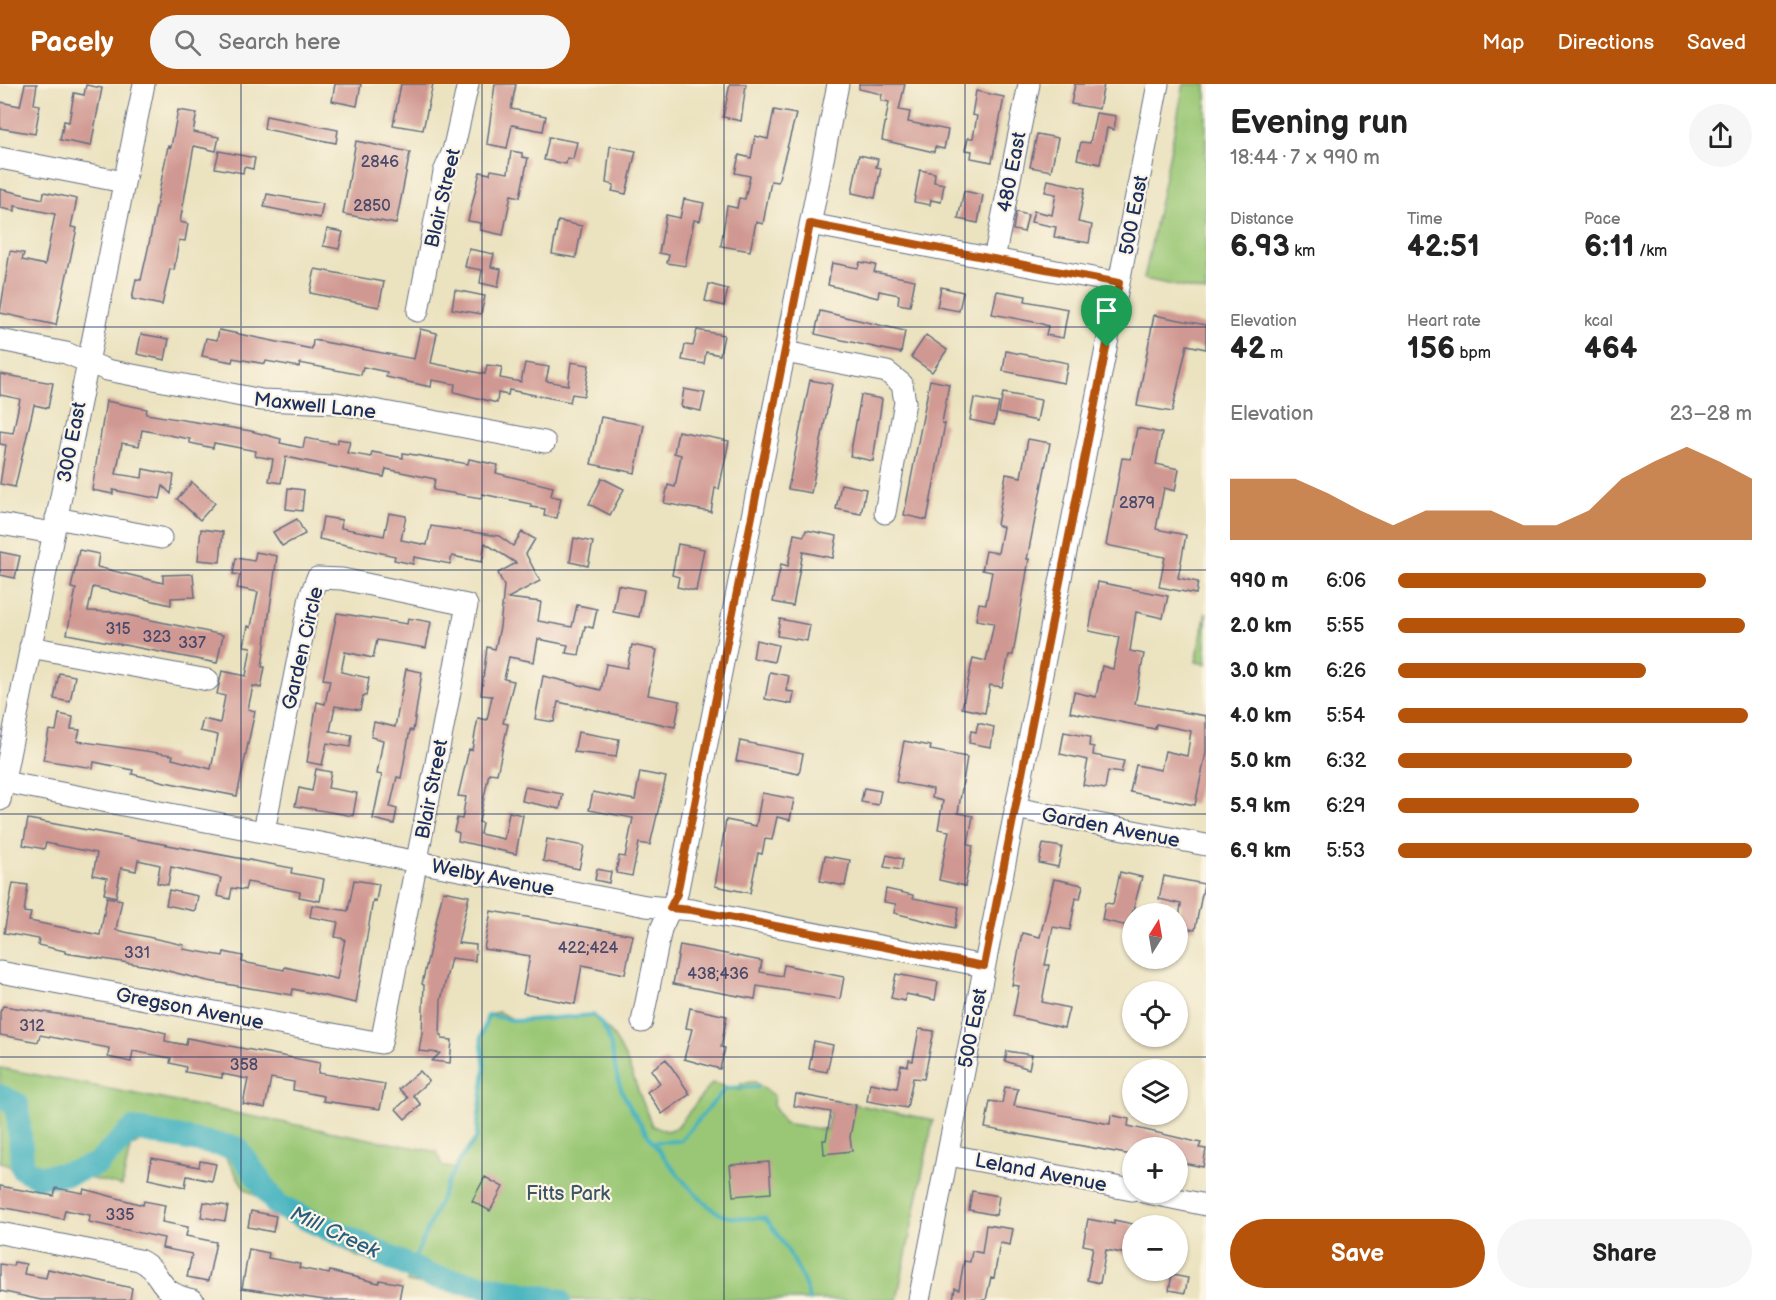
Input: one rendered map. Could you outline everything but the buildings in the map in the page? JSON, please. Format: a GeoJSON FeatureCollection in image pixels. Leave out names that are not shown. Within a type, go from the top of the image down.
{"type":"FeatureCollection","features":[{"type":"Feature","properties":{"kind":"street","name":"300 East"},"geometry":{"type":"LineString","coordinates":[[2,791],[9,706],[30,647],[144,84]]}},
{"type":"Feature","properties":{"kind":"street","name":"Blair Street"},"geometry":{"type":"LineString","coordinates":[[418,311],[444,172],[453,151],[468,84]]}},
{"type":"Feature","properties":{"kind":"street"},"geometry":{"type":"LineString","coordinates":[[642,1022],[661,929],[677,894],[838,84]]}},
{"type":"Feature","properties":{"kind":"street","name":"480 East"},"geometry":{"type":"LineString","coordinates":[[994,259],[1029,84]]}},
{"type":"Feature","properties":{"kind":"street","name":"500 East"},"geometry":{"type":"LineString","coordinates":[[919,1300],[1158,84]]}},
{"type":"Feature","properties":{"kind":"street"},"geometry":{"type":"LineString","coordinates":[[0,158],[124,182]]}},
{"type":"Feature","properties":{"kind":"street"},"geometry":{"type":"LineString","coordinates":[[810,224],[1119,283]]}},
{"type":"Feature","properties":{"kind":"street","name":"Maxwell Lane"},"geometry":{"type":"LineString","coordinates":[[0,340],[66,353],[107,370],[262,400],[336,403],[545,442]]}},
{"type":"Feature","properties":{"kind":"street"},"geometry":{"type":"LineString","coordinates":[[785,352],[887,372],[902,384],[905,402],[885,513]]}},
{"type":"Feature","properties":{"kind":"street"},"geometry":{"type":"LineString","coordinates":[[0,524],[55,526],[161,538]]}},
{"type":"Feature","properties":{"kind":"street","name":"Garden Circle"},"geometry":{"type":"LineString","coordinates":[[264,831],[310,597],[317,578],[342,579],[467,605]]}},
{"type":"Feature","properties":{"kind":"street","name":"Blair Street"},"geometry":{"type":"LineString","coordinates":[[381,1043],[467,605]]}},
{"type":"Feature","properties":{"kind":"street"},"geometry":{"type":"LineString","coordinates":[[30,647],[208,680]]}},
{"type":"Feature","properties":{"kind":"street","name":"Welby Avenue"},"geometry":{"type":"LineString","coordinates":[[2,791],[264,831],[417,862],[670,908],[692,910],[984,966]]}},
{"type":"Feature","properties":{"kind":"street","name":"Garden Avenue"},"geometry":{"type":"LineString","coordinates":[[1016,808],[1206,844]]}},
{"type":"Feature","properties":{"kind":"street","name":"Gregson Avenue"},"geometry":{"type":"LineString","coordinates":[[0,972],[381,1043]]}},
{"type":"Feature","properties":{"kind":"street","name":"Leland Avenue"},"geometry":{"type":"LineString","coordinates":[[949,1155],[1122,1188]]}},
{"type":"Feature","properties":{"kind":"street"},"geometry":{"type":"LineString","coordinates":[[1188,1201],[1206,1205]]}},
{"type":"Feature","properties":{"kind":"street"},"geometry":{"type":"LineString","coordinates":[[0,1233],[139,1260],[149,1266],[166,1290],[193,1300]]}},
{"type":"Feature","properties":{"kind":"green space"},"geometry":{"type":"Polygon","coordinates":[[[1184,84],[1206,84],[1206,292],[1144,279],[1184,84]]]}},
{"type":"Feature","properties":{"kind":"green space"},"geometry":{"type":"Polygon","coordinates":[[[1206,612],[1206,664],[1196,662],[1206,612]]]}},
{"type":"Feature","properties":{"kind":"green space","name":"Fitts Park"},"geometry":{"type":"Polygon","coordinates":[[[498,1012],[517,1021],[593,1015],[613,1035],[626,1059],[652,1126],[667,1131],[677,1127],[712,1083],[740,1090],[741,1083],[755,1082],[774,1096],[773,1105],[784,1123],[826,1130],[833,1100],[933,1120],[897,1300],[501,1300],[407,1282],[409,1270],[358,1257],[299,1223],[281,1219],[282,1212],[245,1189],[225,1156],[142,1140],[130,1148],[122,1186],[76,1177],[31,1182],[16,1174],[8,1164],[0,1162],[0,1068],[437,1152],[442,1166],[455,1169],[476,1139],[485,1069],[481,1037],[488,1015],[498,1012]]]}},
{"type":"Feature","properties":{"kind":"waterway"},"geometry":{"type":"LineString","coordinates":[[411,1267],[448,1182],[460,1160],[476,1139],[485,1069],[481,1037],[488,1015],[516,1021],[593,1015],[600,1022],[609,1039],[620,1086],[637,1118],[664,1157],[695,1193],[722,1215],[737,1218],[764,1218],[791,1257],[803,1280],[809,1300]]}},
{"type":"Feature","properties":{"kind":"waterway"},"geometry":{"type":"LineString","coordinates":[[654,1142],[680,1141],[726,1088],[758,1087]]}},
{"type":"Feature","properties":{"kind":"waterway","name":"Mill Creek"},"geometry":{"type":"LineString","coordinates":[[0,1096],[17,1104],[23,1169],[39,1177],[71,1173],[97,1164],[133,1129],[237,1148],[277,1205],[430,1276],[559,1300]]}},
{"type":"Feature","properties":{"kind":"route"},"geometry":{"type":"LineString","coordinates":[[810,224],[1119,283],[1107,347],[984,966],[692,910],[670,908],[677,894],[810,224]]}}]}
